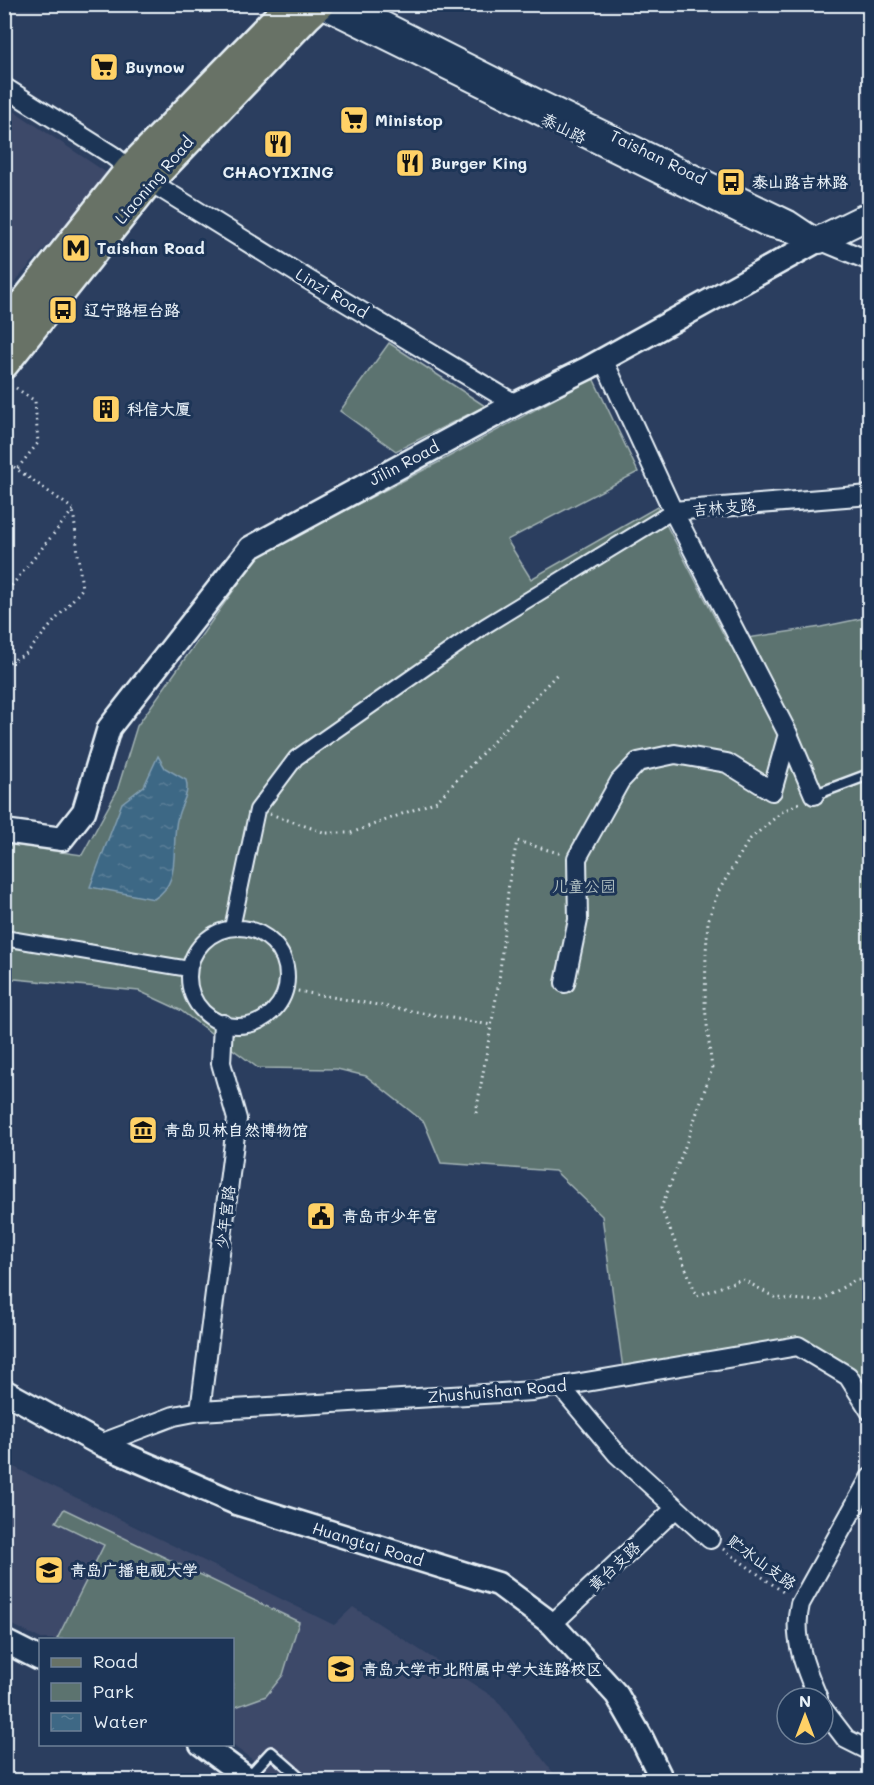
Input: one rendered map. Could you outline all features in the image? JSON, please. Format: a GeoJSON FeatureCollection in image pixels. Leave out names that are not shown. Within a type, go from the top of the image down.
{"type":"FeatureCollection","features":[{"type":"Feature","properties":{"kind":"main road","name":"Liaoning Road"},"geometry":{"type":"LineString","coordinates":[[7,322],[140,175],[310,5]]}},
{"type":"Feature","properties":{"kind":"main road","name":"Liaoning Road"},"geometry":{"type":"LineString","coordinates":[[10,376],[140,175]]}},
{"type":"Feature","properties":{"kind":"main road","name":"Jilin Road"},"geometry":{"type":"LineString","coordinates":[[819,240],[870,215]]}},
{"type":"Feature","properties":{"kind":"street","name":"Taishan Road"},"geometry":{"type":"LineString","coordinates":[[350,4],[540,100],[789,220],[819,240],[870,261]]}},
{"type":"Feature","properties":{"kind":"street","name":"泰山路"},"geometry":{"type":"LineString","coordinates":[[310,5],[764,226],[819,240]]}},
{"type":"Feature","properties":{"kind":"street","name":"Linzi Road"},"geometry":{"type":"LineString","coordinates":[[4,87],[140,175],[515,404]]}},
{"type":"Feature","properties":{"kind":"street","name":"Jilin Road"},"geometry":{"type":"LineString","coordinates":[[4,831],[62,839],[84,811],[109,728],[250,548],[515,404],[603,359],[819,240]]}},
{"type":"Feature","properties":{"kind":"street","name":"吉林支路"},"geometry":{"type":"LineString","coordinates":[[603,359],[673,512],[870,495]]}},
{"type":"Feature","properties":{"kind":"street"},"geometry":{"type":"LineString","coordinates":[[232,928],[257,810],[296,758],[484,626],[673,512],[788,734],[814,795]]}},
{"type":"Feature","properties":{"kind":"street"},"geometry":{"type":"LineString","coordinates":[[565,983],[578,920],[577,858],[620,782],[638,762],[675,754],[727,763],[772,791],[788,734]]}},
{"type":"Feature","properties":{"kind":"street"},"geometry":{"type":"LineString","coordinates":[[232,928],[248,929],[263,934],[284,958],[287,973],[286,989],[280,1004],[269,1016],[255,1024],[239,1026],[223,1024],[205,1014],[192,997],[188,983],[189,969],[194,954],[203,941],[217,932],[232,928]]}},
{"type":"Feature","properties":{"kind":"street"},"geometry":{"type":"LineString","coordinates":[[4,938],[189,969]]}},
{"type":"Feature","properties":{"kind":"street","name":"少年宫路"},"geometry":{"type":"LineString","coordinates":[[200,1411],[237,1119],[221,1063],[223,1024]]}},
{"type":"Feature","properties":{"kind":"street","name":"Zhushuishan Road"},"geometry":{"type":"LineString","coordinates":[[100,1444],[174,1416],[200,1411],[533,1391],[798,1346],[848,1376],[870,1411]]}},
{"type":"Feature","properties":{"kind":"street"},"geometry":{"type":"LineString","coordinates":[[561,1387],[618,1454],[710,1539]]}},
{"type":"Feature","properties":{"kind":"street","name":"Huangtai Road"},"geometry":{"type":"LineString","coordinates":[[4,1391],[100,1444],[236,1503],[498,1584],[552,1624],[617,1695],[662,1780]]}},
{"type":"Feature","properties":{"kind":"street"},"geometry":{"type":"LineString","coordinates":[[813,1686],[800,1646],[796,1620],[800,1604],[870,1478]]}},
{"type":"Feature","properties":{"kind":"street","name":"黄台支路"},"geometry":{"type":"LineString","coordinates":[[552,1624],[676,1508]]}},
{"type":"Feature","properties":{"kind":"street"},"geometry":{"type":"LineString","coordinates":[[4,1641],[39,1658]]}},
{"type":"Feature","properties":{"kind":"street"},"geometry":{"type":"LineString","coordinates":[[835,1725],[846,1739],[870,1751]]}},
{"type":"Feature","properties":{"kind":"street"},"geometry":{"type":"LineString","coordinates":[[204,1746],[248,1779]]}},
{"type":"Feature","properties":{"kind":"lane"},"geometry":{"type":"LineString","coordinates":[[814,795],[870,774]]}},
{"type":"Feature","properties":{"kind":"lane"},"geometry":{"type":"LineString","coordinates":[[248,1779],[271,1752],[303,1780]]}},
{"type":"Feature","properties":{"kind":"path"},"geometry":{"type":"LineString","coordinates":[[10,376],[35,400],[38,443],[17,469]]}},
{"type":"Feature","properties":{"kind":"path"},"geometry":{"type":"LineString","coordinates":[[4,460],[73,509],[82,589],[27,653],[4,665]]}},
{"type":"Feature","properties":{"kind":"path"},"geometry":{"type":"LineString","coordinates":[[4,595],[73,509]]}},
{"type":"Feature","properties":{"kind":"path"},"geometry":{"type":"LineString","coordinates":[[257,810],[326,833],[351,833],[437,801],[559,672]]}},
{"type":"Feature","properties":{"kind":"path"},"geometry":{"type":"LineString","coordinates":[[814,795],[782,813],[749,840],[718,892],[708,921],[706,952],[705,1007],[712,1069],[661,1208],[697,1296],[742,1279],[776,1298],[820,1301],[855,1280],[870,1280]]}},
{"type":"Feature","properties":{"kind":"path"},"geometry":{"type":"LineString","coordinates":[[476,1113],[499,981],[509,882],[517,841],[577,858]]}},
{"type":"Feature","properties":{"kind":"path"},"geometry":{"type":"LineString","coordinates":[[286,989],[491,1025]]}},
{"type":"Feature","properties":{"kind":"path","name":"贮水山支路"},"geometry":{"type":"LineString","coordinates":[[710,1539],[800,1604]]}},
{"type":"Feature","properties":{"kind":"shaded area"},"geometry":{"type":"Polygon","coordinates":[[[5,105],[110,175],[5,293],[5,105]]]}},
{"type":"Feature","properties":{"kind":"shaded area","name":"青岛大学市北附属中学大连路校区"},"geometry":{"type":"Polygon","coordinates":[[[4,1462],[334,1625],[353,1607],[495,1698],[559,1780],[281,1780],[233,1746],[234,1638],[39,1638],[5,1621],[4,1462]]]}},
{"type":"Feature","properties":{"kind":"green space"},"geometry":{"type":"Polygon","coordinates":[[[389,343],[485,406],[396,451],[340,411],[389,343]]]}},
{"type":"Feature","properties":{"kind":"green space","name":"儿童公园"},"geometry":{"type":"Polygon","coordinates":[[[593,378],[638,472],[507,540],[531,579],[657,507],[727,641],[821,627],[869,617],[869,1411],[848,1376],[798,1346],[624,1376],[602,1216],[555,1171],[441,1163],[424,1122],[366,1076],[337,1069],[258,1068],[180,1010],[139,991],[5,978],[5,844],[82,855],[117,791],[137,726],[258,556],[441,461],[593,378]]]}},
{"type":"Feature","properties":{"kind":"green space"},"geometry":{"type":"Polygon","coordinates":[[[64,1509],[299,1622],[283,1675],[266,1696],[234,1708],[234,1638],[58,1638],[104,1545],[56,1522],[64,1509]]]}},
{"type":"Feature","properties":{"kind":"water"},"geometry":{"type":"Polygon","coordinates":[[[158,756],[165,768],[186,780],[187,785],[176,824],[174,863],[168,884],[154,899],[90,887],[122,803],[144,786],[158,756]]]}},
{"type":"Feature","properties":{"kind":"place","name":"Buynow"},"geometry":{"type":"Point","coordinates":[104,67]}},
{"type":"Feature","properties":{"kind":"place","name":"Ministop"},"geometry":{"type":"Point","coordinates":[354,120]}},
{"type":"Feature","properties":{"kind":"place","name":"CHAOYIXING"},"geometry":{"type":"Point","coordinates":[278,144]}},
{"type":"Feature","properties":{"kind":"place","name":"Burger King"},"geometry":{"type":"Point","coordinates":[410,163]}},
{"type":"Feature","properties":{"kind":"place","name":"泰山路吉林路"},"geometry":{"type":"Point","coordinates":[731,182]}},
{"type":"Feature","properties":{"kind":"place","name":"Taishan Road"},"geometry":{"type":"Point","coordinates":[76,248]}},
{"type":"Feature","properties":{"kind":"place","name":"辽宁路桓台路"},"geometry":{"type":"Point","coordinates":[63,310]}},
{"type":"Feature","properties":{"kind":"place","name":"科信大厦"},"geometry":{"type":"Point","coordinates":[106,409]}},
{"type":"Feature","properties":{"kind":"place","name":"青岛贝林自然博物馆"},"geometry":{"type":"Point","coordinates":[143,1130]}},
{"type":"Feature","properties":{"kind":"place","name":"青岛市少年宫"},"geometry":{"type":"Point","coordinates":[321,1216]}},
{"type":"Feature","properties":{"kind":"place","name":"青岛广播电视大学"},"geometry":{"type":"Point","coordinates":[49,1570]}},
{"type":"Feature","properties":{"kind":"place","name":"青岛大学市北附属中学大连路校区"},"geometry":{"type":"Point","coordinates":[341,1669]}}]}
